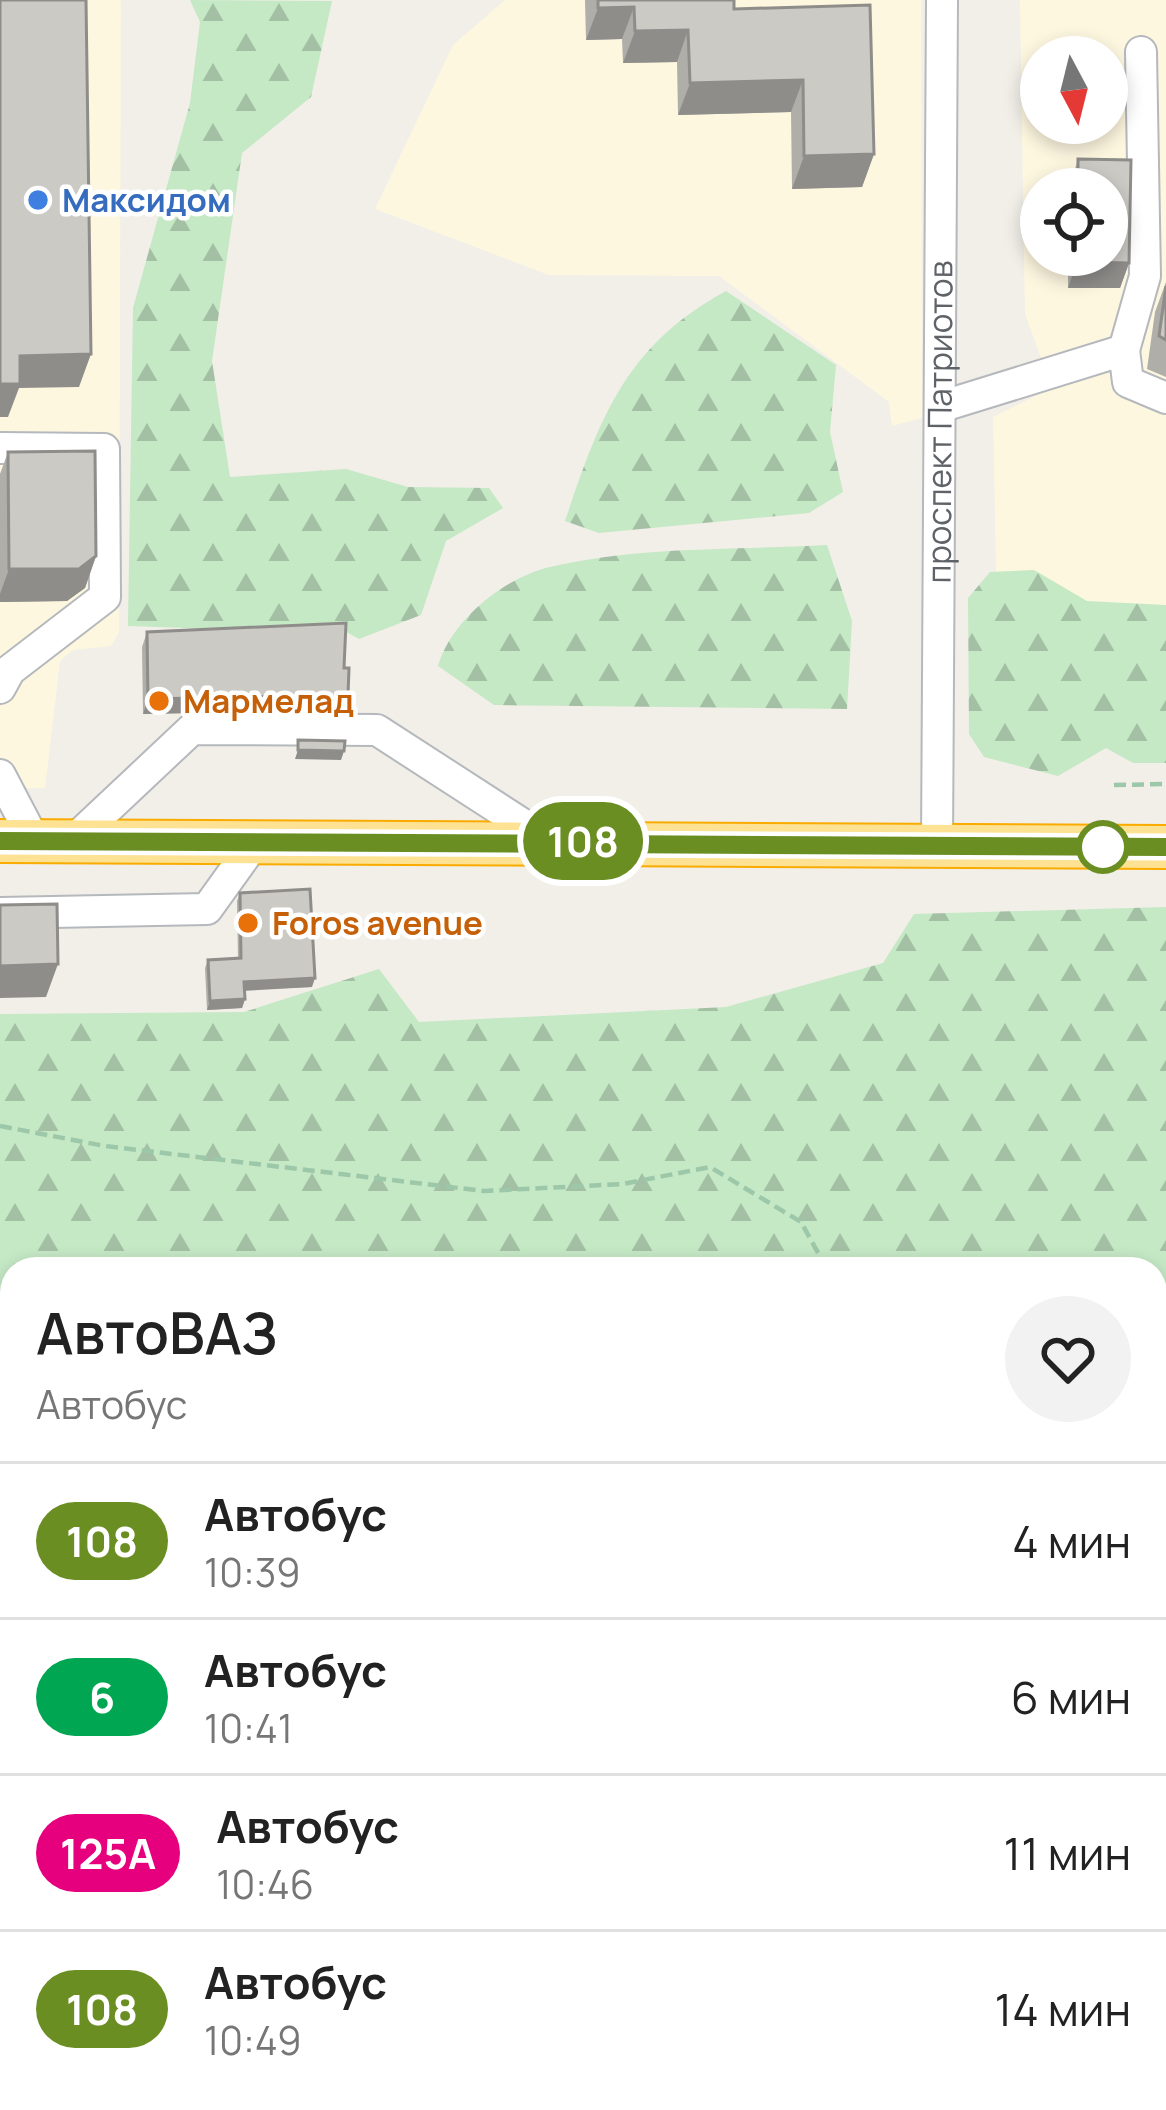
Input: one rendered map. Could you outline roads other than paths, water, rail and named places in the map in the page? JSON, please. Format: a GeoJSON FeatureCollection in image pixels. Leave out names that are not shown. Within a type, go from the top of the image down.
{"type":"FeatureCollection","features":[{"type":"Feature","properties":{"kind":"highway"},"geometry":{"type":"LineString","coordinates":[[36,840],[1166,847]]}},
{"type":"Feature","properties":{"kind":"street","name":"проспект Патриотов"},"geometry":{"type":"LineString","coordinates":[[937,844],[942,0]]}},
{"type":"Feature","properties":{"kind":"street"},"geometry":{"type":"LineString","coordinates":[[1141,52],[1145,276],[1124,350],[1128,382],[1166,398]]}},
{"type":"Feature","properties":{"kind":"street"},"geometry":{"type":"LineString","coordinates":[[940,407],[1124,350]]}},
{"type":"Feature","properties":{"kind":"street"},"geometry":{"type":"LineString","coordinates":[[0,448],[104,449],[105,597],[10,670],[0,688]]}},
{"type":"Feature","properties":{"kind":"street"},"geometry":{"type":"LineString","coordinates":[[0,775],[36,840],[192,729],[377,730],[547,841]]}},
{"type":"Feature","properties":{"kind":"street"},"geometry":{"type":"LineString","coordinates":[[0,913],[207,909],[258,838]]}},
{"type":"Feature","properties":{"kind":"place","name":"Максидом"},"geometry":{"type":"Point","coordinates":[38,200]}},
{"type":"Feature","properties":{"kind":"place","name":"Мармелад"},"geometry":{"type":"Point","coordinates":[159,701]}},
{"type":"Feature","properties":{"kind":"place","name":"Foros avenue"},"geometry":{"type":"Point","coordinates":[248,923]}}]}
